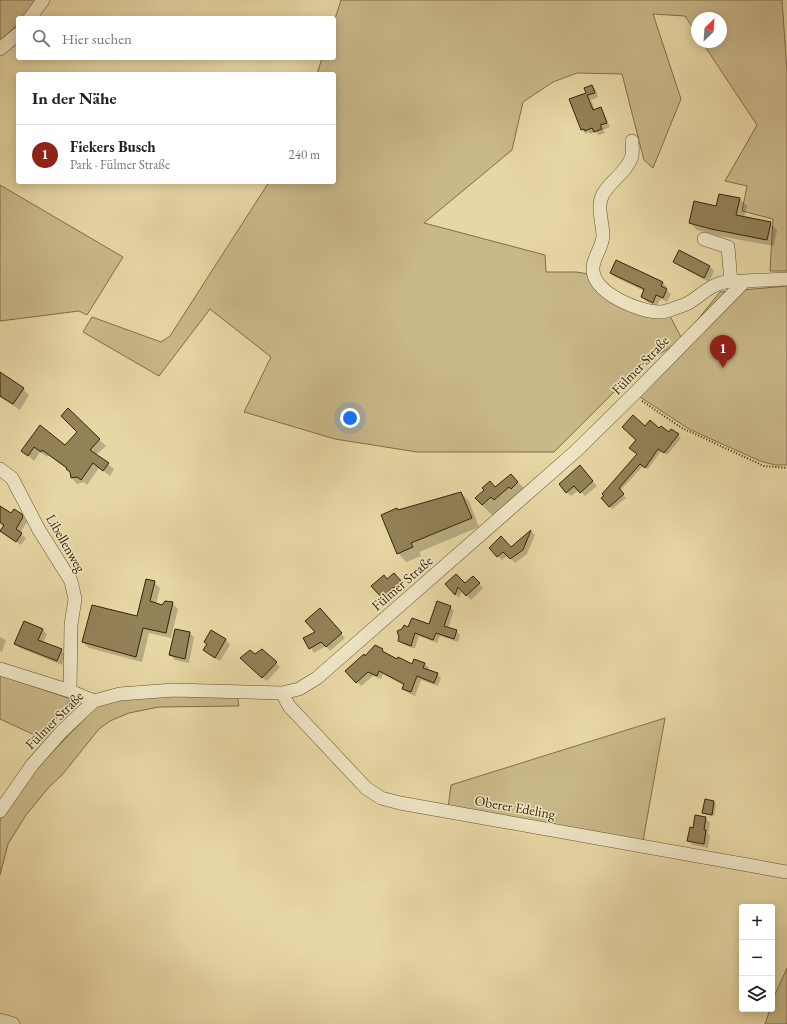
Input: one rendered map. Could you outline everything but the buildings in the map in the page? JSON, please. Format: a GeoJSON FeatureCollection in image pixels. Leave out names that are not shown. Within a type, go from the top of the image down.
{"type":"FeatureCollection","features":[{"type":"Feature","properties":{"kind":"street"},"geometry":{"type":"LineString","coordinates":[[31,16],[43,0]]}},
{"type":"Feature","properties":{"kind":"street"},"geometry":{"type":"LineString","coordinates":[[0,49],[16,36]]}},
{"type":"Feature","properties":{"kind":"street"},"geometry":{"type":"LineString","coordinates":[[632,140],[632,155],[626,168],[602,195],[600,205],[603,228],[602,243],[595,258],[593,269],[596,280],[605,290],[634,307],[651,312],[663,312],[689,303],[709,288],[720,283],[745,280],[787,279]]}},
{"type":"Feature","properties":{"kind":"street"},"geometry":{"type":"LineString","coordinates":[[704,239],[728,247],[731,282]]}},
{"type":"Feature","properties":{"kind":"street","name":"Fülmer Straße"},"geometry":{"type":"LineString","coordinates":[[0,811],[32,765],[62,731],[94,701],[120,694],[174,690],[282,693],[299,689],[317,678],[576,451],[745,280]]}},
{"type":"Feature","properties":{"kind":"street","name":"Libellenweg"},"geometry":{"type":"LineString","coordinates":[[0,469],[12,478],[39,530],[71,581],[75,599],[71,632],[70,691]]}},
{"type":"Feature","properties":{"kind":"street"},"geometry":{"type":"LineString","coordinates":[[0,669],[70,691],[94,701]]}},
{"type":"Feature","properties":{"kind":"street","name":"Oberer Edeling"},"geometry":{"type":"LineString","coordinates":[[282,693],[289,706],[366,788],[381,798],[400,803],[787,872]]}},
{"type":"Feature","properties":{"kind":"street"},"geometry":{"type":"LineString","coordinates":[[0,1020],[12,1024]]}},
{"type":"Feature","properties":{"kind":"path"},"geometry":{"type":"LineString","coordinates":[[633,395],[682,428],[764,466],[787,468]]}},
{"type":"Feature","properties":{"kind":"shaded area"},"geometry":{"type":"Polygon","coordinates":[[[0,0],[36,0],[24,16],[16,16],[16,26],[0,41],[0,0]]]}},
{"type":"Feature","properties":{"kind":"shaded area"},"geometry":{"type":"Polygon","coordinates":[[[341,0],[782,0],[787,70],[787,271],[770,271],[773,219],[742,211],[747,186],[725,181],[757,125],[706,48],[727,48],[727,12],[691,12],[691,25],[685,16],[653,14],[681,99],[653,168],[644,160],[622,74],[577,73],[553,82],[523,102],[512,150],[424,223],[545,255],[546,272],[576,272],[589,274],[595,286],[669,314],[682,339],[720,292],[787,286],[787,465],[775,465],[760,461],[689,429],[637,395],[681,341],[640,366],[554,452],[417,452],[335,439],[244,412],[271,357],[210,309],[159,376],[83,332],[92,317],[161,342],[170,336],[268,184],[336,184],[336,72],[318,72],[321,60],[336,60],[336,16],[341,0]]]}},
{"type":"Feature","properties":{"kind":"shaded area"},"geometry":{"type":"Polygon","coordinates":[[[0,185],[123,257],[87,315],[79,311],[0,321],[0,185]]]}},
{"type":"Feature","properties":{"kind":"shaded area"},"geometry":{"type":"Polygon","coordinates":[[[0,675],[71,699],[41,738],[0,719],[0,675]]]}},
{"type":"Feature","properties":{"kind":"shaded area"},"geometry":{"type":"Polygon","coordinates":[[[237,695],[239,706],[159,707],[129,713],[110,721],[99,729],[62,775],[50,786],[26,815],[8,844],[0,875],[0,820],[36,769],[98,705],[123,697],[237,695]]]}},
{"type":"Feature","properties":{"kind":"shaded area"},"geometry":{"type":"Polygon","coordinates":[[[665,718],[643,841],[448,808],[451,785],[665,718]]]}},
{"type":"Feature","properties":{"kind":"shaded area"},"geometry":{"type":"Polygon","coordinates":[[[787,968],[787,1024],[765,1024],[769,1012],[775,1012],[775,994],[787,968]]]}},
{"type":"Feature","properties":{"kind":"place","name":"Fiekers Busch"},"geometry":{"type":"Point","coordinates":[723,368]}}]}
